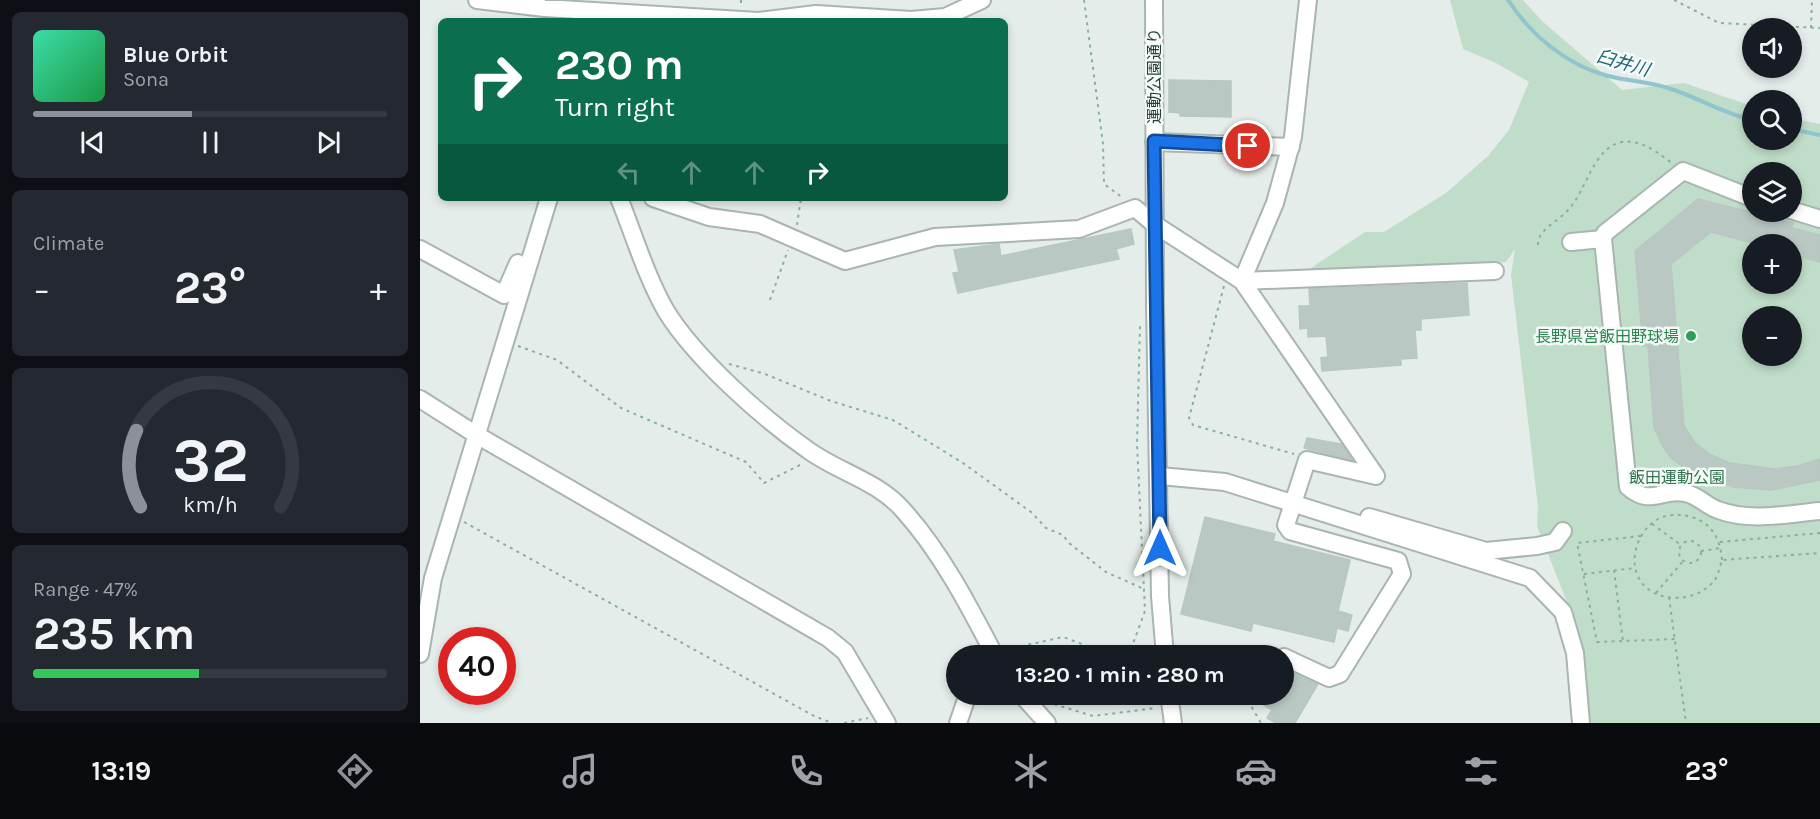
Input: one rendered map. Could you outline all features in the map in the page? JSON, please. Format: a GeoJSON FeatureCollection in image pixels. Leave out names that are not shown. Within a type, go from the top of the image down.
{"type":"FeatureCollection","features":[{"type":"Feature","properties":{"kind":"street"},"geometry":{"type":"LineString","coordinates":[[477,0],[545,10],[681,18]]}},
{"type":"Feature","properties":{"kind":"street"},"geometry":{"type":"LineString","coordinates":[[934,18],[945,17],[982,0]]}},
{"type":"Feature","properties":{"kind":"street","name":"運動公園通り"},"geometry":{"type":"LineString","coordinates":[[1154,0],[1154,224],[1160,476],[1160,596],[1164,645]]}},
{"type":"Feature","properties":{"kind":"street"},"geometry":{"type":"LineString","coordinates":[[1235,277],[1275,203],[1290,147],[1308,0]]}},
{"type":"Feature","properties":{"kind":"street"},"geometry":{"type":"LineString","coordinates":[[783,18],[816,14],[879,18]]}},
{"type":"Feature","properties":{"kind":"street"},"geometry":{"type":"LineString","coordinates":[[1154,141],[1290,147]]}},
{"type":"Feature","properties":{"kind":"street"},"geometry":{"type":"LineString","coordinates":[[1742,194],[1683,171],[1605,232],[1603,239],[1628,487],[1639,496],[1688,493],[1716,510],[1737,515],[1765,517],[1820,511]]}},
{"type":"Feature","properties":{"kind":"street"},"geometry":{"type":"LineString","coordinates":[[420,654],[433,578],[475,434],[548,201]]}},
{"type":"Feature","properties":{"kind":"street"},"geometry":{"type":"LineString","coordinates":[[620,201],[656,292],[687,341],[791,439],[816,457],[878,488],[903,509],[932,548],[989,645]]}},
{"type":"Feature","properties":{"kind":"street"},"geometry":{"type":"LineString","coordinates":[[662,201],[710,217],[760,224],[845,261],[935,237],[1079,229],[1134,208],[1154,224],[1235,277],[1376,476],[1307,460],[1286,525],[1290,531],[1398,561],[1402,574],[1340,674],[1329,678],[1294,662]]}},
{"type":"Feature","properties":{"kind":"street"},"geometry":{"type":"LineString","coordinates":[[1802,213],[1820,219]]}},
{"type":"Feature","properties":{"kind":"street"},"geometry":{"type":"LineString","coordinates":[[1571,242],[1603,239]]}},
{"type":"Feature","properties":{"kind":"street"},"geometry":{"type":"LineString","coordinates":[[420,249],[504,295],[524,247],[534,243]]}},
{"type":"Feature","properties":{"kind":"street"},"geometry":{"type":"LineString","coordinates":[[1235,277],[1495,272]]}},
{"type":"Feature","properties":{"kind":"street"},"geometry":{"type":"LineString","coordinates":[[420,399],[475,434],[828,638],[845,652],[884,718]]}},
{"type":"Feature","properties":{"kind":"street"},"geometry":{"type":"LineString","coordinates":[[1160,476],[1225,482],[1326,516],[1530,578],[1563,612],[1575,653],[1581,723]]}},
{"type":"Feature","properties":{"kind":"street"},"geometry":{"type":"LineString","coordinates":[[1326,516],[1364,515],[1486,551],[1555,542],[1563,531]]}},
{"type":"Feature","properties":{"kind":"street"},"geometry":{"type":"LineString","coordinates":[[958,723],[964,705]]}},
{"type":"Feature","properties":{"kind":"street"},"geometry":{"type":"LineString","coordinates":[[1030,705],[1047,723]]}},
{"type":"Feature","properties":{"kind":"street"},"geometry":{"type":"LineString","coordinates":[[1173,723],[1174,705]]}},
{"type":"Feature","properties":{"kind":"path"},"geometry":{"type":"LineString","coordinates":[[1084,0],[1103,144],[1104,184],[1134,208]]}},
{"type":"Feature","properties":{"kind":"path"},"geometry":{"type":"LineString","coordinates":[[1674,0],[1719,23],[1820,28]]}},
{"type":"Feature","properties":{"kind":"path"},"geometry":{"type":"LineString","coordinates":[[1811,28],[1812,0]]}},
{"type":"Feature","properties":{"kind":"path"},"geometry":{"type":"LineString","coordinates":[[1538,245],[1537,238],[1542,231],[1552,227],[1569,209],[1584,188],[1600,156],[1612,146],[1624,142],[1644,145],[1683,171]]}},
{"type":"Feature","properties":{"kind":"path"},"geometry":{"type":"LineString","coordinates":[[770,300],[799,219],[801,201]]}},
{"type":"Feature","properties":{"kind":"path"},"geometry":{"type":"LineString","coordinates":[[1235,277],[1189,418],[1193,424],[1307,460]]}},
{"type":"Feature","properties":{"kind":"path"},"geometry":{"type":"LineString","coordinates":[[1130,645],[1140,630],[1145,612],[1137,444],[1140,319]]}},
{"type":"Feature","properties":{"kind":"path"},"geometry":{"type":"LineString","coordinates":[[504,341],[557,360],[621,408],[746,462],[764,483],[816,457]]}},
{"type":"Feature","properties":{"kind":"path"},"geometry":{"type":"LineString","coordinates":[[722,362],[765,374],[831,401],[892,420],[954,458],[1031,512],[1046,528],[1063,535],[1069,543],[1106,572],[1144,590]]}},
{"type":"Feature","properties":{"kind":"path"},"geometry":{"type":"LineString","coordinates":[[1672,514],[1692,517],[1708,525],[1720,542],[1721,548],[1722,560],[1714,581],[1685,598],[1656,593],[1640,581],[1635,568],[1635,547],[1652,524],[1659,518],[1672,514]]}},
{"type":"Feature","properties":{"kind":"path"},"geometry":{"type":"LineString","coordinates":[[452,515],[814,717],[832,723]]}},
{"type":"Feature","properties":{"kind":"path"},"geometry":{"type":"LineString","coordinates":[[1652,524],[1681,545],[1695,542],[1701,551],[1700,557],[1692,563],[1683,561]]}},
{"type":"Feature","properties":{"kind":"path"},"geometry":{"type":"LineString","coordinates":[[1720,542],[1820,533]]}},
{"type":"Feature","properties":{"kind":"path"},"geometry":{"type":"LineString","coordinates":[[1641,536],[1577,543],[1597,642],[1675,639]]}},
{"type":"Feature","properties":{"kind":"path"},"geometry":{"type":"LineString","coordinates":[[1681,545],[1679,553],[1683,561]]}},
{"type":"Feature","properties":{"kind":"path"},"geometry":{"type":"LineString","coordinates":[[1701,551],[1721,548]]}},
{"type":"Feature","properties":{"kind":"path"},"geometry":{"type":"LineString","coordinates":[[1722,560],[1820,553]]}},
{"type":"Feature","properties":{"kind":"path"},"geometry":{"type":"LineString","coordinates":[[1656,593],[1683,561]]}},
{"type":"Feature","properties":{"kind":"path"},"geometry":{"type":"LineString","coordinates":[[1583,574],[1635,568]]}},
{"type":"Feature","properties":{"kind":"path"},"geometry":{"type":"LineString","coordinates":[[1614,570],[1623,642]]}},
{"type":"Feature","properties":{"kind":"path"},"geometry":{"type":"LineString","coordinates":[[1669,597],[1686,723]]}},
{"type":"Feature","properties":{"kind":"path"},"geometry":{"type":"LineString","coordinates":[[1027,645],[1064,637],[1086,645]]}},
{"type":"Feature","properties":{"kind":"path"},"geometry":{"type":"LineString","coordinates":[[1055,705],[1093,716],[1143,705]]}},
{"type":"Feature","properties":{"kind":"path"},"geometry":{"type":"LineString","coordinates":[[1250,705],[1261,723]]}},
{"type":"Feature","properties":{"kind":"path"},"geometry":{"type":"LineString","coordinates":[[844,723],[884,718]]}},
{"type":"Feature","properties":{"kind":"green space","name":"飯田運動公園"},"geometry":{"type":"Polygon","coordinates":[[[1450,0],[1523,0],[1542,21],[1622,90],[1684,83],[1742,103],[1742,150],[1802,150],[1802,120],[1820,124],[1820,723],[1589,723],[1572,615],[1537,526],[1538,507],[1511,275],[1515,249],[1506,262],[1455,268],[1313,275],[1308,270],[1365,232],[1384,232],[1446,193],[1488,156],[1509,130],[1529,82],[1496,63],[1463,49],[1450,0]]]}},
{"type":"Feature","properties":{"kind":"building"},"geometry":{"type":"Polygon","coordinates":[[[1169,80],[1231,81],[1231,117],[1180,116],[1180,113],[1169,112],[1169,80]]]}},
{"type":"Feature","properties":{"kind":"building"},"geometry":{"type":"Polygon","coordinates":[[[1698,199],[1742,210],[1742,222],[1789,222],[1793,223],[1792,228],[1820,235],[1820,262],[1802,257],[1802,234],[1742,234],[1742,240],[1711,232],[1671,264],[1684,426],[1695,443],[1711,455],[1730,463],[1774,469],[1798,466],[1820,459],[1820,480],[1771,490],[1733,487],[1684,467],[1671,458],[1654,427],[1648,345],[1643,346],[1635,251],[1698,199]]]}},
{"type":"Feature","properties":{"kind":"building"},"geometry":{"type":"Polygon","coordinates":[[[1131,229],[1134,244],[1116,249],[1119,259],[958,293],[953,273],[959,272],[954,250],[999,244],[1001,256],[1131,229]]]}},
{"type":"Feature","properties":{"kind":"building"},"geometry":{"type":"Polygon","coordinates":[[[1467,283],[1469,315],[1421,319],[1421,330],[1415,330],[1417,358],[1401,359],[1401,365],[1322,371],[1321,358],[1328,357],[1326,336],[1308,337],[1308,328],[1300,329],[1299,306],[1310,306],[1309,289],[1467,283]]]}},
{"type":"Feature","properties":{"kind":"building"},"geometry":{"type":"Polygon","coordinates":[[[1307,438],[1341,444],[1352,460],[1304,448],[1307,438]]]}},
{"type":"Feature","properties":{"kind":"building"},"geometry":{"type":"Polygon","coordinates":[[[1205,517],[1275,534],[1273,541],[1350,560],[1338,611],[1352,615],[1348,631],[1337,628],[1334,642],[1253,623],[1251,631],[1181,614],[1205,517]]]}},
{"type":"Feature","properties":{"kind":"building"},"geometry":{"type":"Polygon","coordinates":[[[1294,673],[1318,684],[1295,723],[1276,723],[1267,718],[1272,710],[1264,705],[1294,705],[1294,673]]]}},
{"type":"Feature","properties":{"kind":"waterway","name":"臼井川"},"geometry":{"type":"LineString","coordinates":[[1508,0],[1539,37],[1578,64],[1608,76],[1671,89],[1742,117]]}},
{"type":"Feature","properties":{"kind":"waterway","name":"臼井川"},"geometry":{"type":"LineString","coordinates":[[1802,131],[1820,135]]}},
{"type":"Feature","properties":{"kind":"place","name":"長野県営飯田野球場"},"geometry":{"type":"Point","coordinates":[1691,336]}},
{"type":"Feature","properties":{"kind":"route"},"geometry":{"type":"LineString","coordinates":[[1160,548],[1154,141],[1248,146]]}}]}
